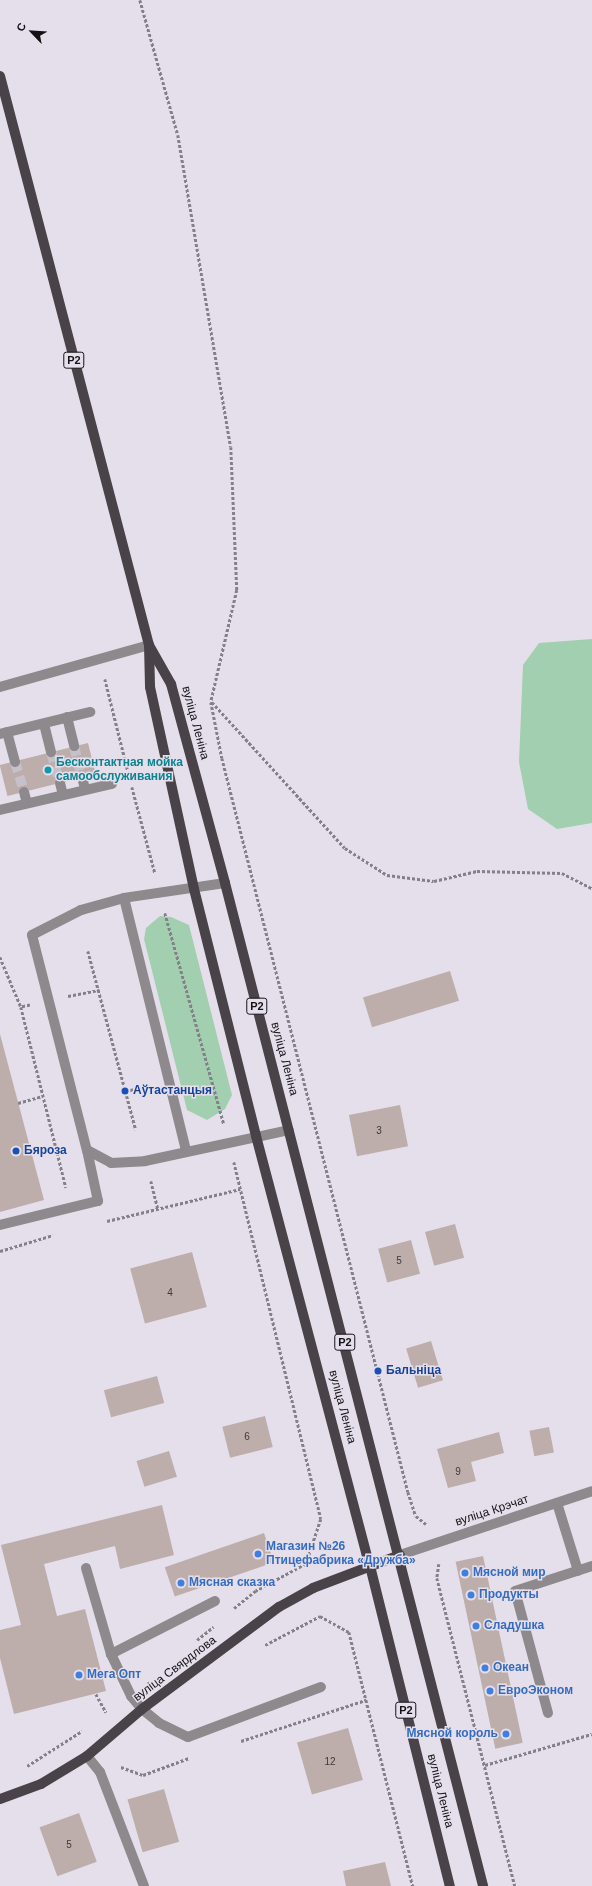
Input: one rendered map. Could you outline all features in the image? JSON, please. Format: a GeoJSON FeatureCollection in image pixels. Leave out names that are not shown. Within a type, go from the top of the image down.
{"type":"FeatureCollection","features":[{"type":"Feature","properties":{"kind":"main road","name":"Р2"},"geometry":{"type":"LineString","coordinates":[[0,76],[149,645]]}},
{"type":"Feature","properties":{"kind":"main road","name":"вуліца Леніна"},"geometry":{"type":"LineString","coordinates":[[149,645],[171,684],[225,883],[400,1555],[483,1886]]}},
{"type":"Feature","properties":{"kind":"main road","name":"вуліца Леніна"},"geometry":{"type":"LineString","coordinates":[[149,645],[150,687],[194,889],[256,1136],[370,1566],[450,1886]]}},
{"type":"Feature","properties":{"kind":"main road","name":"вуліца Свярдлова"},"geometry":{"type":"LineString","coordinates":[[0,1799],[41,1784],[87,1756],[142,1709],[279,1607],[313,1588],[400,1555]]}},
{"type":"Feature","properties":{"kind":"street"},"geometry":{"type":"LineString","coordinates":[[0,687],[149,645]]}},
{"type":"Feature","properties":{"kind":"street"},"geometry":{"type":"LineString","coordinates":[[15,762],[4,733],[90,712]]}},
{"type":"Feature","properties":{"kind":"street"},"geometry":{"type":"LineString","coordinates":[[67,717],[74,746]]}},
{"type":"Feature","properties":{"kind":"street"},"geometry":{"type":"LineString","coordinates":[[44,724],[51,752]]}},
{"type":"Feature","properties":{"kind":"street"},"geometry":{"type":"LineString","coordinates":[[82,777],[85,789]]}},
{"type":"Feature","properties":{"kind":"street"},"geometry":{"type":"LineString","coordinates":[[60,783],[63,795]]}},
{"type":"Feature","properties":{"kind":"street"},"geometry":{"type":"LineString","coordinates":[[1,808],[112,784]]}},
{"type":"Feature","properties":{"kind":"street"},"geometry":{"type":"LineString","coordinates":[[24,792],[27,803]]}},
{"type":"Feature","properties":{"kind":"street"},"geometry":{"type":"LineString","coordinates":[[0,1224],[98,1201],[87,1150],[32,935],[81,910],[124,898],[194,889],[225,883]]}},
{"type":"Feature","properties":{"kind":"street"},"geometry":{"type":"LineString","coordinates":[[124,898],[186,1151]]}},
{"type":"Feature","properties":{"kind":"street"},"geometry":{"type":"LineString","coordinates":[[87,1150],[111,1163],[145,1161],[229,1141],[289,1130]]}},
{"type":"Feature","properties":{"kind":"street","name":"вуліца Крэчат"},"geometry":{"type":"LineString","coordinates":[[400,1555],[592,1491]]}},
{"type":"Feature","properties":{"kind":"street"},"geometry":{"type":"LineString","coordinates":[[557,1503],[578,1570]]}},
{"type":"Feature","properties":{"kind":"street"},"geometry":{"type":"LineString","coordinates":[[548,1713],[515,1591],[592,1566]]}},
{"type":"Feature","properties":{"kind":"street"},"geometry":{"type":"LineString","coordinates":[[86,1568],[111,1654],[131,1696],[142,1709],[159,1723],[188,1737],[321,1688]]}},
{"type":"Feature","properties":{"kind":"street"},"geometry":{"type":"LineString","coordinates":[[111,1654],[215,1601]]}},
{"type":"Feature","properties":{"kind":"street"},"geometry":{"type":"LineString","coordinates":[[87,1756],[100,1772],[144,1886]]}},
{"type":"Feature","properties":{"kind":"path"},"geometry":{"type":"LineString","coordinates":[[140,0],[178,135],[231,446],[237,590],[211,702],[222,758],[408,1492],[416,1516],[425,1524],[431,1522]]}},
{"type":"Feature","properties":{"kind":"path"},"geometry":{"type":"LineString","coordinates":[[104,676],[129,774]]}},
{"type":"Feature","properties":{"kind":"path"},"geometry":{"type":"LineString","coordinates":[[211,702],[345,848],[387,875],[434,881],[477,871],[562,873],[592,888]]}},
{"type":"Feature","properties":{"kind":"path"},"geometry":{"type":"LineString","coordinates":[[131,781],[160,894],[229,1141],[321,1519],[306,1564]]}},
{"type":"Feature","properties":{"kind":"path"},"geometry":{"type":"LineString","coordinates":[[88,951],[136,1130]]}},
{"type":"Feature","properties":{"kind":"path"},"geometry":{"type":"LineString","coordinates":[[0,957],[21,1007]]}},
{"type":"Feature","properties":{"kind":"path"},"geometry":{"type":"LineString","coordinates":[[18,1103],[43,1096]]}},
{"type":"Feature","properties":{"kind":"path"},"geometry":{"type":"LineString","coordinates":[[145,1161],[158,1209]]}},
{"type":"Feature","properties":{"kind":"path"},"geometry":{"type":"LineString","coordinates":[[0,1251],[56,1234]]}},
{"type":"Feature","properties":{"kind":"path"},"geometry":{"type":"LineString","coordinates":[[437,1578],[515,1886]]}},
{"type":"Feature","properties":{"kind":"path"},"geometry":{"type":"LineString","coordinates":[[320,1616],[349,1632],[412,1886]]}},
{"type":"Feature","properties":{"kind":"path"},"geometry":{"type":"LineString","coordinates":[[96,1694],[107,1714]]}},
{"type":"Feature","properties":{"kind":"path"},"geometry":{"type":"LineString","coordinates":[[485,1765],[592,1734]]}},
{"type":"Feature","properties":{"kind":"green space"},"geometry":{"type":"Polygon","coordinates":[[[592,639],[592,823],[557,829],[528,809],[519,762],[523,665],[539,643],[592,639]]]}},
{"type":"Feature","properties":{"kind":"green space"},"geometry":{"type":"Polygon","coordinates":[[[160,916],[171,917],[189,925],[232,1095],[225,1109],[207,1120],[187,1110],[144,939],[146,928],[160,916]]]}},
{"type":"Feature","properties":{"kind":"building","name":"Бесконтактная мойка самообслуживания"},"geometry":{"type":"Polygon","coordinates":[[[88,743],[96,774],[7,796],[0,765],[88,743]]]}},
{"type":"Feature","properties":{"kind":"building"},"geometry":{"type":"Polygon","coordinates":[[[450,971],[459,1001],[372,1027],[363,998],[450,971]]]}},
{"type":"Feature","properties":{"kind":"building","name":"Бяроза"},"geometry":{"type":"Polygon","coordinates":[[[0,1034],[44,1200],[0,1212],[0,1034]]]}},
{"type":"Feature","properties":{"kind":"building"},"geometry":{"type":"Polygon","coordinates":[[[400,1105],[408,1146],[357,1156],[349,1115],[400,1105]]]}},
{"type":"Feature","properties":{"kind":"building"},"geometry":{"type":"Polygon","coordinates":[[[455,1224],[464,1258],[434,1266],[425,1232],[455,1224]]]}},
{"type":"Feature","properties":{"kind":"building"},"geometry":{"type":"Polygon","coordinates":[[[411,1240],[420,1274],[387,1283],[378,1249],[411,1240]]]}},
{"type":"Feature","properties":{"kind":"building"},"geometry":{"type":"Polygon","coordinates":[[[192,1252],[207,1307],[145,1324],[130,1269],[192,1252]]]}},
{"type":"Feature","properties":{"kind":"building"},"geometry":{"type":"Polygon","coordinates":[[[431,1341],[443,1380],[418,1388],[406,1349],[431,1341]]]}},
{"type":"Feature","properties":{"kind":"building"},"geometry":{"type":"Polygon","coordinates":[[[157,1376],[164,1403],[111,1417],[104,1390],[157,1376]]]}},
{"type":"Feature","properties":{"kind":"building"},"geometry":{"type":"Polygon","coordinates":[[[265,1416],[273,1447],[230,1458],[222,1427],[265,1416]]]}},
{"type":"Feature","properties":{"kind":"building"},"geometry":{"type":"Polygon","coordinates":[[[549,1427],[554,1453],[534,1456],[529,1431],[549,1427]]]}},
{"type":"Feature","properties":{"kind":"building"},"geometry":{"type":"Polygon","coordinates":[[[499,1432],[504,1453],[471,1462],[476,1481],[448,1488],[437,1449],[499,1432]]]}},
{"type":"Feature","properties":{"kind":"building"},"geometry":{"type":"Polygon","coordinates":[[[169,1451],[177,1477],[144,1487],[136,1461],[169,1451]]]}},
{"type":"Feature","properties":{"kind":"building"},"geometry":{"type":"Polygon","coordinates":[[[162,1505],[174,1555],[120,1569],[115,1546],[44,1564],[57,1616],[85,1609],[106,1691],[14,1714],[0,1658],[0,1630],[21,1625],[1,1545],[162,1505]]]}},
{"type":"Feature","properties":{"kind":"building"},"geometry":{"type":"Polygon","coordinates":[[[264,1533],[274,1562],[175,1596],[165,1567],[264,1533]]]}},
{"type":"Feature","properties":{"kind":"building"},"geometry":{"type":"Polygon","coordinates":[[[483,1556],[523,1743],[495,1749],[456,1562],[483,1556]]]}},
{"type":"Feature","properties":{"kind":"building"},"geometry":{"type":"Polygon","coordinates":[[[348,1728],[363,1780],[312,1795],[297,1743],[348,1728]]]}},
{"type":"Feature","properties":{"kind":"building"},"geometry":{"type":"Polygon","coordinates":[[[164,1789],[179,1842],[143,1852],[127,1799],[164,1789]]]}},
{"type":"Feature","properties":{"kind":"building"},"geometry":{"type":"Polygon","coordinates":[[[79,1813],[97,1862],[57,1876],[40,1827],[79,1813]]]}},
{"type":"Feature","properties":{"kind":"building"},"geometry":{"type":"Polygon","coordinates":[[[385,1862],[391,1886],[346,1886],[343,1871],[385,1862]]]}},
{"type":"Feature","properties":{"kind":"tunnel"},"geometry":{"type":"LineString","coordinates":[[74,746],[82,777]]}},
{"type":"Feature","properties":{"kind":"tunnel"},"geometry":{"type":"LineString","coordinates":[[51,752],[60,783]]}},
{"type":"Feature","properties":{"kind":"tunnel"},"geometry":{"type":"LineString","coordinates":[[15,762],[24,792]]}},
{"type":"Feature","properties":{"kind":"place","name":"Бесконтактная мойка самообслуживания"},"geometry":{"type":"Point","coordinates":[48,770]}},
{"type":"Feature","properties":{"kind":"place","name":"Аўтастанцыя"},"geometry":{"type":"Point","coordinates":[125,1091]}},
{"type":"Feature","properties":{"kind":"place","name":"Бяроза"},"geometry":{"type":"Point","coordinates":[16,1151]}},
{"type":"Feature","properties":{"kind":"place","name":"Бальніца"},"geometry":{"type":"Point","coordinates":[378,1371]}},
{"type":"Feature","properties":{"kind":"place","name":"Магазин №26 Птицефабрика «Дружба»"},"geometry":{"type":"Point","coordinates":[258,1554]}},
{"type":"Feature","properties":{"kind":"place","name":"Мясной мир"},"geometry":{"type":"Point","coordinates":[465,1573]}},
{"type":"Feature","properties":{"kind":"place","name":"Мясная сказка"},"geometry":{"type":"Point","coordinates":[181,1583]}},
{"type":"Feature","properties":{"kind":"place","name":"Продукты"},"geometry":{"type":"Point","coordinates":[471,1595]}},
{"type":"Feature","properties":{"kind":"place","name":"Сладушка"},"geometry":{"type":"Point","coordinates":[476,1626]}},
{"type":"Feature","properties":{"kind":"place","name":"Океан"},"geometry":{"type":"Point","coordinates":[485,1668]}},
{"type":"Feature","properties":{"kind":"place","name":"Мега Опт"},"geometry":{"type":"Point","coordinates":[79,1675]}},
{"type":"Feature","properties":{"kind":"place","name":"ЕвроЭконом"},"geometry":{"type":"Point","coordinates":[490,1691]}},
{"type":"Feature","properties":{"kind":"place","name":"Мясной король"},"geometry":{"type":"Point","coordinates":[506,1734]}}]}
